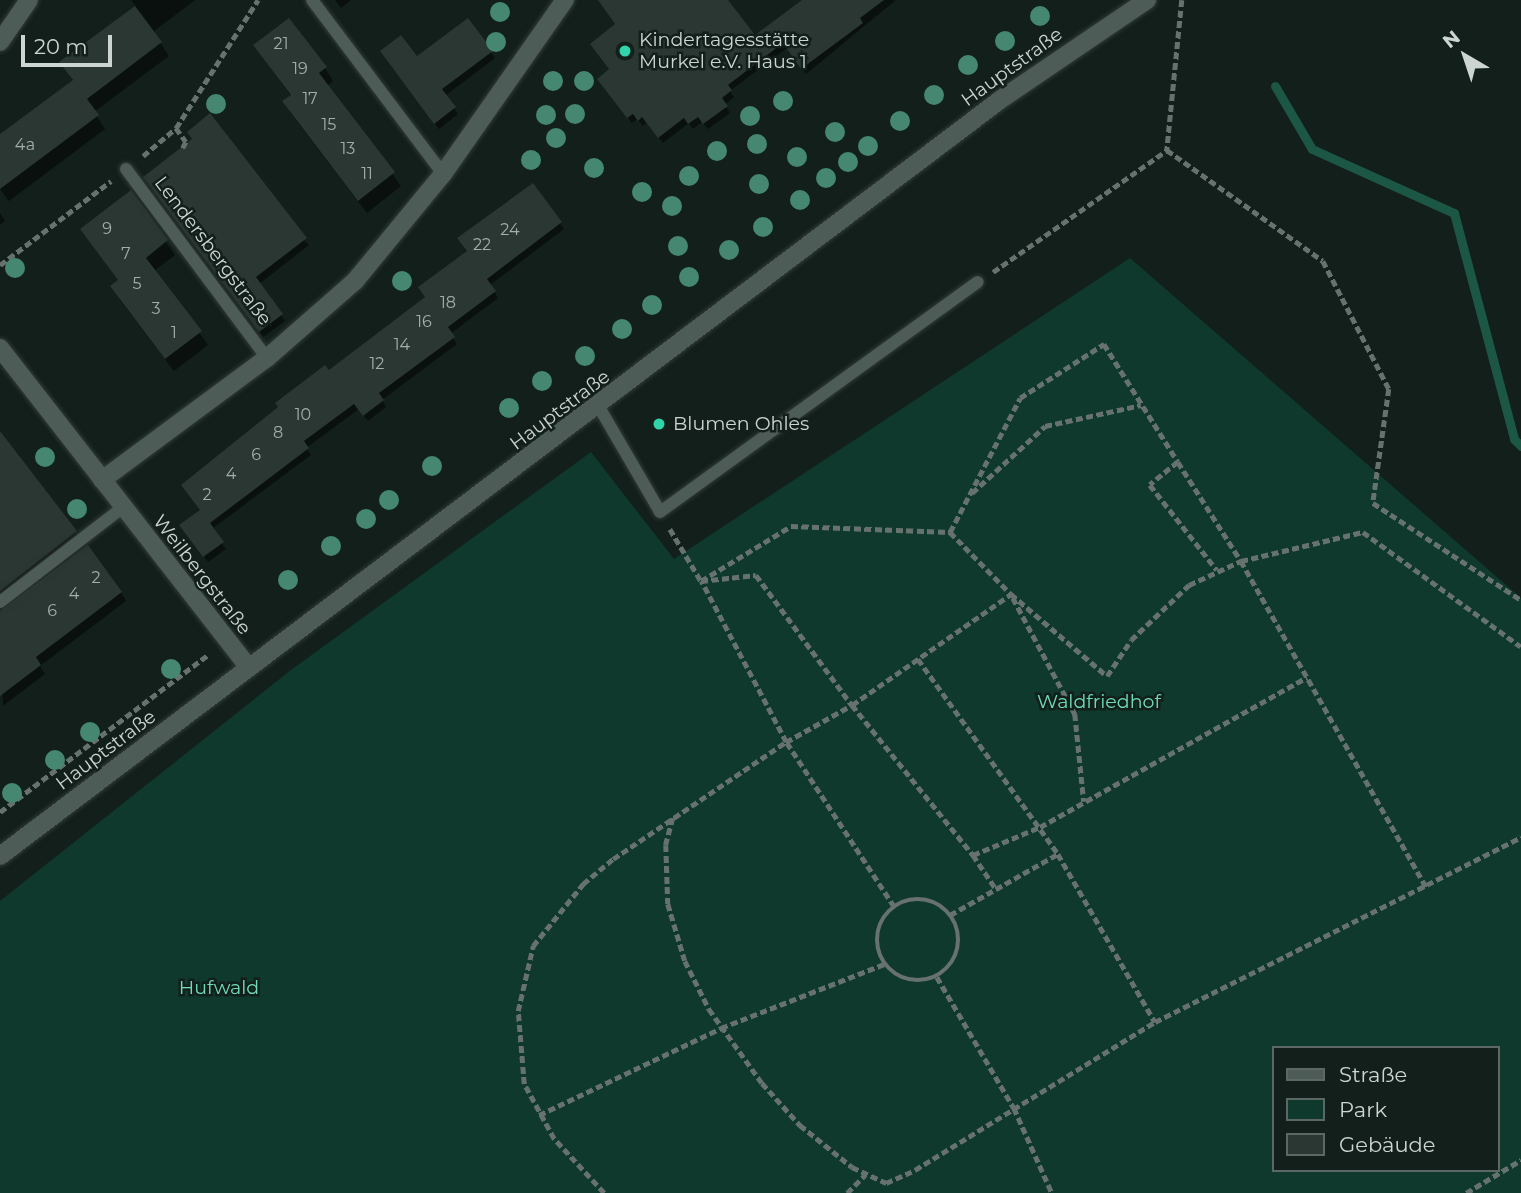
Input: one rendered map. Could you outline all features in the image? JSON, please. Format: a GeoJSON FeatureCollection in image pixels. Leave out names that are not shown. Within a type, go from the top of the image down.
{"type":"FeatureCollection","features":[{"type":"Feature","properties":{"kind":"street"},"geometry":{"type":"LineString","coordinates":[[0,42],[29,0]]}},
{"type":"Feature","properties":{"kind":"street","name":"Lendersbergstraße"},"geometry":{"type":"LineString","coordinates":[[102,480],[267,358],[355,281],[443,174],[565,0]]}},
{"type":"Feature","properties":{"kind":"street","name":"Hauptstraße"},"geometry":{"type":"LineString","coordinates":[[0,856],[599,407],[1000,100],[1141,1]]}},
{"type":"Feature","properties":{"kind":"street","name":"Weilbergstraße"},"geometry":{"type":"LineString","coordinates":[[0,348],[249,668]]}},
{"type":"Feature","properties":{"kind":"lane"},"geometry":{"type":"LineString","coordinates":[[312,0],[443,174]]}},
{"type":"Feature","properties":{"kind":"lane","name":"Lendersbergstraße"},"geometry":{"type":"LineString","coordinates":[[126,169],[267,358]]}},
{"type":"Feature","properties":{"kind":"lane"},"geometry":{"type":"LineString","coordinates":[[599,407],[660,512],[978,282]]}},
{"type":"Feature","properties":{"kind":"lane"},"geometry":{"type":"LineString","coordinates":[[0,602],[122,508]]}},
{"type":"Feature","properties":{"kind":"path"},"geometry":{"type":"LineString","coordinates":[[0,265],[176,128],[258,0]]}},
{"type":"Feature","properties":{"kind":"path"},"geometry":{"type":"LineString","coordinates":[[978,282],[1167,150],[1182,0]]}},
{"type":"Feature","properties":{"kind":"path"},"geometry":{"type":"LineString","coordinates":[[176,128],[186,142],[182,150]]}},
{"type":"Feature","properties":{"kind":"path"},"geometry":{"type":"LineString","coordinates":[[1167,150],[1323,261],[1389,388],[1373,503],[1521,600]]}},
{"type":"Feature","properties":{"kind":"path"},"geometry":{"type":"LineString","coordinates":[[950,533],[1020,398],[1104,344],[1241,561],[1426,887]]}},
{"type":"Feature","properties":{"kind":"path"},"geometry":{"type":"LineString","coordinates":[[969,496],[1045,426],[1142,404]]}},
{"type":"Feature","properties":{"kind":"path"},"geometry":{"type":"LineString","coordinates":[[1178,462],[1150,485],[1217,570]]}},
{"type":"Feature","properties":{"kind":"path"},"geometry":{"type":"LineString","coordinates":[[660,512],[701,581],[786,742],[894,907]]}},
{"type":"Feature","properties":{"kind":"path"},"geometry":{"type":"LineString","coordinates":[[701,581],[791,526],[950,533],[1011,594],[1107,677],[1131,640],[1159,609],[1217,570],[1241,561],[1363,532],[1521,647]]}},
{"type":"Feature","properties":{"kind":"path"},"geometry":{"type":"LineString","coordinates":[[701,581],[755,575],[852,705],[974,855],[996,889]]}},
{"type":"Feature","properties":{"kind":"path"},"geometry":{"type":"LineString","coordinates":[[604,1193],[571,1160],[539,1115],[524,1084],[518,1050],[518,1011],[533,946],[583,884],[673,818],[786,742],[852,705],[1011,594]]}},
{"type":"Feature","properties":{"kind":"path"},"geometry":{"type":"LineString","coordinates":[[1011,594],[1075,714],[1084,802]]}},
{"type":"Feature","properties":{"kind":"path"},"geometry":{"type":"LineString","coordinates":[[0,811],[227,640]]}},
{"type":"Feature","properties":{"kind":"path"},"geometry":{"type":"LineString","coordinates":[[918,659],[1058,854],[1155,1022]]}},
{"type":"Feature","properties":{"kind":"path"},"geometry":{"type":"LineString","coordinates":[[974,855],[1040,827],[1307,677]]}},
{"type":"Feature","properties":{"kind":"path"},"geometry":{"type":"LineString","coordinates":[[673,818],[666,845],[668,904],[685,961],[721,1028],[780,1105],[826,1149],[865,1175],[886,1182],[905,1174],[1155,1022],[1521,837]]}},
{"type":"Feature","properties":{"kind":"path"},"geometry":{"type":"LineString","coordinates":[[950,915],[1058,854]]}},
{"type":"Feature","properties":{"kind":"path"},"geometry":{"type":"LineString","coordinates":[[923,899],[950,915],[959,933],[958,953],[937,977],[906,980],[884,964],[877,947],[877,933],[894,907],[923,899]]}},
{"type":"Feature","properties":{"kind":"path"},"geometry":{"type":"LineString","coordinates":[[539,1115],[721,1028],[884,964]]}},
{"type":"Feature","properties":{"kind":"path"},"geometry":{"type":"LineString","coordinates":[[937,977],[1014,1108],[1052,1193]]}},
{"type":"Feature","properties":{"kind":"path"},"geometry":{"type":"LineString","coordinates":[[1466,1193],[1521,1160]]}},
{"type":"Feature","properties":{"kind":"path"},"geometry":{"type":"LineString","coordinates":[[847,1193],[865,1175]]}},
{"type":"Feature","properties":{"kind":"green space","name":"Waldfriedhof"},"geometry":{"type":"Polygon","coordinates":[[[1130,258],[1521,598],[1521,1193],[0,1193],[0,901],[291,670],[591,452],[674,559],[1130,258]]]}},
{"type":"Feature","properties":{"kind":"building"},"geometry":{"type":"Polygon","coordinates":[[[598,0],[728,0],[755,35],[802,0],[884,0],[860,18],[863,23],[801,69],[783,43],[728,85],[732,90],[722,98],[728,106],[703,124],[698,117],[688,124],[684,118],[658,138],[642,117],[638,121],[633,114],[627,118],[597,79],[609,69],[590,44],[615,24],[598,0]]]}},
{"type":"Feature","properties":{"kind":"building"},"geometry":{"type":"Polygon","coordinates":[[[135,6],[162,42],[87,99],[99,115],[0,189],[0,134],[73,80],[59,62],[135,6]]]}},
{"type":"Feature","properties":{"kind":"building"},"geometry":{"type":"Polygon","coordinates":[[[289,18],[327,67],[319,73],[395,172],[358,201],[282,101],[291,95],[253,45],[289,18]]]}},
{"type":"Feature","properties":{"kind":"building"},"geometry":{"type":"Polygon","coordinates":[[[468,18],[493,51],[442,89],[456,107],[434,124],[380,51],[401,35],[417,56],[468,18]]]}},
{"type":"Feature","properties":{"kind":"building"},"geometry":{"type":"Polygon","coordinates":[[[210,113],[307,238],[256,277],[283,314],[259,332],[143,177],[192,139],[187,132],[210,113]]]}},
{"type":"Feature","properties":{"kind":"building"},"geometry":{"type":"Polygon","coordinates":[[[533,183],[562,222],[487,279],[496,291],[448,327],[455,337],[379,393],[384,400],[363,416],[354,404],[304,441],[309,448],[210,523],[224,542],[203,557],[179,525],[200,510],[181,485],[278,407],[275,403],[325,365],[329,370],[425,297],[418,287],[467,251],[457,238],[533,183]]]}},
{"type":"Feature","properties":{"kind":"building"},"geometry":{"type":"Polygon","coordinates":[[[131,190],[168,240],[146,258],[202,331],[165,359],[110,286],[118,280],[80,229],[131,190]]]}},
{"type":"Feature","properties":{"kind":"building"},"geometry":{"type":"Polygon","coordinates":[[[0,431],[77,531],[0,591],[0,431]]]}},
{"type":"Feature","properties":{"kind":"building"},"geometry":{"type":"Polygon","coordinates":[[[88,545],[122,592],[36,657],[41,665],[0,696],[0,611],[88,545]]]}},
{"type":"Feature","properties":{"kind":"waterway"},"geometry":{"type":"LineString","coordinates":[[1275,86],[1312,149],[1454,213],[1514,439],[1521,446]]}},
{"type":"Feature","properties":{"kind":"place","name":"Kindertagesstätte Murkel e.V. Haus 1"},"geometry":{"type":"Point","coordinates":[625,51]}},
{"type":"Feature","properties":{"kind":"place","name":"Blumen Ohles"},"geometry":{"type":"Point","coordinates":[659,424]}},
{"type":"Feature","properties":{"kind":"park label","name":"Hufwald"},"geometry":{"type":"Point","coordinates":[219,988]}}]}
